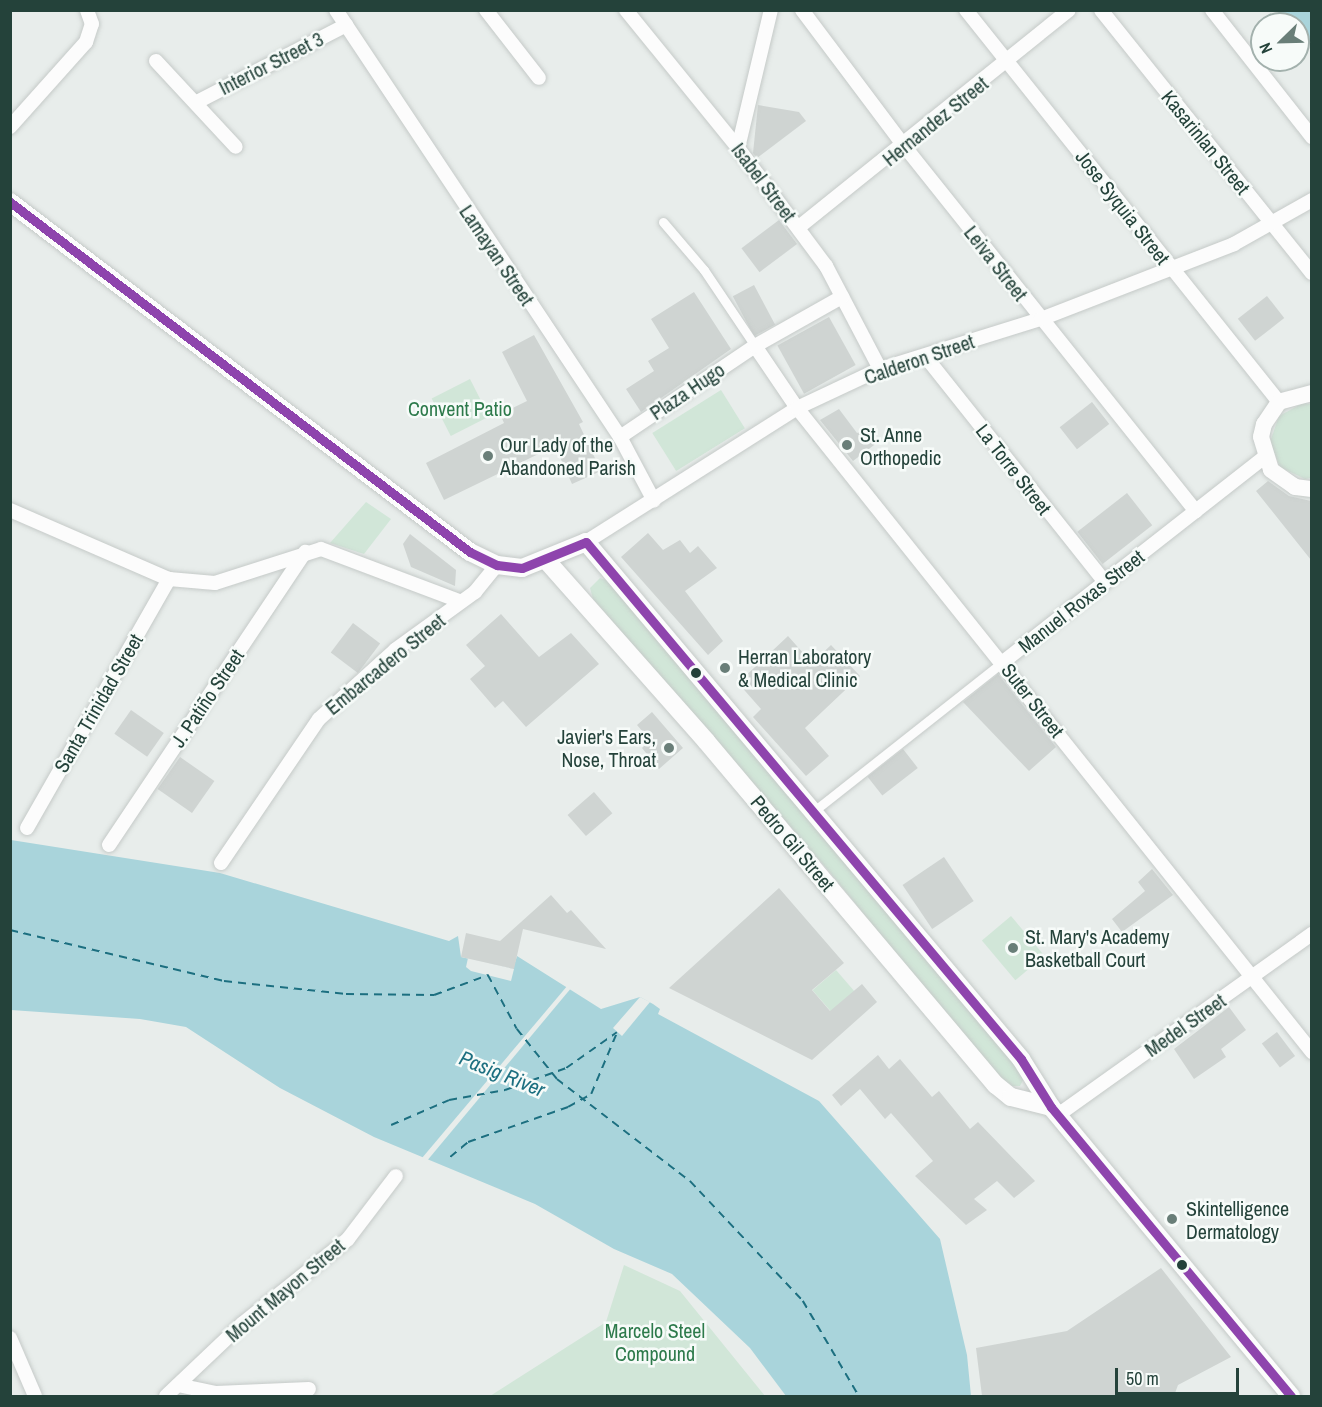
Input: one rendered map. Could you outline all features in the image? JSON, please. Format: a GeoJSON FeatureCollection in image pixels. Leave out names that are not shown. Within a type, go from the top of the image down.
{"type":"FeatureCollection","features":[{"type":"Feature","properties":{"kind":"main road"},"geometry":{"type":"LineString","coordinates":[[10,202],[389,494],[470,552],[497,565]]}},
{"type":"Feature","properties":{"kind":"main road","name":"Calderon Street"},"geometry":{"type":"LineString","coordinates":[[497,565],[522,568],[586,542]]}},
{"type":"Feature","properties":{"kind":"main road","name":"Pedro Gil Street"},"geometry":{"type":"LineString","coordinates":[[586,542],[1021,1059],[1054,1111],[1291,1396]]}},
{"type":"Feature","properties":{"kind":"main road","name":"Pedro Gil Street"},"geometry":{"type":"LineString","coordinates":[[546,560],[698,732],[996,1085],[1011,1096],[1054,1111]]}},
{"type":"Feature","properties":{"kind":"street","name":"Lamayan Street"},"geometry":{"type":"LineString","coordinates":[[336,10],[620,437],[654,501]]}},
{"type":"Feature","properties":{"kind":"street"},"geometry":{"type":"LineString","coordinates":[[486,10],[539,78]]}},
{"type":"Feature","properties":{"kind":"street","name":"Isabel Street"},"geometry":{"type":"LineString","coordinates":[[626,10],[799,227],[842,297],[880,369]]}},
{"type":"Feature","properties":{"kind":"street"},"geometry":{"type":"LineString","coordinates":[[738,148],[771,10]]}},
{"type":"Feature","properties":{"kind":"street","name":"Leiva Street"},"geometry":{"type":"LineString","coordinates":[[802,10],[904,147],[1196,511]]}},
{"type":"Feature","properties":{"kind":"street","name":"Jose Syquia Street"},"geometry":{"type":"LineString","coordinates":[[966,10],[1279,402]]}},
{"type":"Feature","properties":{"kind":"street","name":"Hernandez Street"},"geometry":{"type":"LineString","coordinates":[[799,227],[904,147],[1069,10]]}},
{"type":"Feature","properties":{"kind":"street","name":"Kasarinlan Street"},"geometry":{"type":"LineString","coordinates":[[1101,10],[1311,273]]}},
{"type":"Feature","properties":{"kind":"street"},"geometry":{"type":"LineString","coordinates":[[1212,10],[1311,137]]}},
{"type":"Feature","properties":{"kind":"street"},"geometry":{"type":"LineString","coordinates":[[10,127],[86,42],[90,17]]}},
{"type":"Feature","properties":{"kind":"street","name":"Interior Street 3"},"geometry":{"type":"LineString","coordinates":[[197,102],[346,25]]}},
{"type":"Feature","properties":{"kind":"street"},"geometry":{"type":"LineString","coordinates":[[156,61],[197,102],[236,147]]}},
{"type":"Feature","properties":{"kind":"street","name":"Calderon Street"},"geometry":{"type":"LineString","coordinates":[[586,542],[654,501],[797,408],[880,369],[1041,319],[1172,269],[1273,226],[1311,200]]}},
{"type":"Feature","properties":{"kind":"street"},"geometry":{"type":"LineString","coordinates":[[663,222],[704,270],[755,346]]}},
{"type":"Feature","properties":{"kind":"street","name":"Plaza Hugo"},"geometry":{"type":"LineString","coordinates":[[620,437],[755,346],[842,297]]}},
{"type":"Feature","properties":{"kind":"street","name":"Suter Street"},"geometry":{"type":"LineString","coordinates":[[755,346],[797,408],[1003,662],[1311,1052]]}},
{"type":"Feature","properties":{"kind":"street","name":"La Torre Street"},"geometry":{"type":"LineString","coordinates":[[925,356],[1105,582]]}},
{"type":"Feature","properties":{"kind":"street"},"geometry":{"type":"LineString","coordinates":[[1311,393],[1279,402],[1264,424],[1264,457],[1282,481],[1311,489]]}},
{"type":"Feature","properties":{"kind":"street","name":"Manuel Roxas Street"},"geometry":{"type":"LineString","coordinates":[[814,811],[1264,457]]}},
{"type":"Feature","properties":{"kind":"street"},"geometry":{"type":"LineString","coordinates":[[10,510],[119,561],[169,579],[214,583],[305,552],[321,549],[346,556],[459,601]]}},
{"type":"Feature","properties":{"kind":"street","name":"J. Patiño Street"},"geometry":{"type":"LineString","coordinates":[[109,845],[305,552]]}},
{"type":"Feature","properties":{"kind":"street","name":"Embarcadero Street"},"geometry":{"type":"LineString","coordinates":[[221,863],[319,719],[459,601],[482,586],[497,565]]}},
{"type":"Feature","properties":{"kind":"street","name":"Santa Trinidad Street"},"geometry":{"type":"LineString","coordinates":[[27,828],[169,579]]}},
{"type":"Feature","properties":{"kind":"street","name":"Medel Street"},"geometry":{"type":"LineString","coordinates":[[1054,1111],[1252,980],[1311,934]]}},
{"type":"Feature","properties":{"kind":"street","name":"Mount Mayon Street"},"geometry":{"type":"LineString","coordinates":[[166,1396],[242,1324],[348,1239],[396,1176]]}},
{"type":"Feature","properties":{"kind":"street"},"geometry":{"type":"LineString","coordinates":[[10,1338],[35,1396]]}},
{"type":"Feature","properties":{"kind":"street"},"geometry":{"type":"LineString","coordinates":[[178,1385],[194,1391],[232,1393],[309,1389]]}},
{"type":"Feature","properties":{"kind":"green space","name":"Convent Patio"},"geometry":{"type":"Polygon","coordinates":[[[470,379],[489,416],[451,436],[432,399],[470,379]]]}},
{"type":"Feature","properties":{"kind":"green space"},"geometry":{"type":"Polygon","coordinates":[[[721,390],[745,428],[676,471],[652,433],[721,390]]]}},
{"type":"Feature","properties":{"kind":"green space"},"geometry":{"type":"Polygon","coordinates":[[[1303,403],[1311,404],[1311,478],[1305,479],[1280,467],[1270,442],[1279,416],[1303,403]]]}},
{"type":"Feature","properties":{"kind":"green space"},"geometry":{"type":"Polygon","coordinates":[[[366,502],[391,519],[364,554],[330,543],[366,502]]]}},
{"type":"Feature","properties":{"kind":"green space"},"geometry":{"type":"Polygon","coordinates":[[[600,578],[608,581],[1021,1069],[1024,1078],[1020,1086],[1004,1086],[828,870],[593,599],[590,588],[600,578]]]}},
{"type":"Feature","properties":{"kind":"green space","name":"St. Mary's Academy Basketball Court"},"geometry":{"type":"Polygon","coordinates":[[[1011,916],[1044,956],[1015,980],[982,940],[1011,916]]]}},
{"type":"Feature","properties":{"kind":"green space"},"geometry":{"type":"Polygon","coordinates":[[[836,970],[854,991],[831,1011],[813,990],[836,970]]]}},
{"type":"Feature","properties":{"kind":"green space","name":"Marcelo Steel Compound"},"geometry":{"type":"Polygon","coordinates":[[[624,1265],[680,1291],[765,1396],[490,1396],[606,1322],[624,1265]]]}},
{"type":"Feature","properties":{"kind":"water","name":"Pasig River"},"geometry":{"type":"Polygon","coordinates":[[[11,840],[220,873],[449,941],[458,936],[461,957],[513,969],[517,956],[601,1009],[640,997],[653,1004],[660,1009],[658,1014],[819,1101],[940,1239],[967,1355],[971,1396],[786,1396],[750,1348],[672,1274],[614,1249],[535,1204],[374,1137],[280,1088],[186,1027],[140,1019],[11,1010],[11,840]]]}},
{"type":"Feature","properties":{"kind":"pier"},"geometry":{"type":"Polygon","coordinates":[[[468,958],[514,969],[511,981],[471,971],[466,967],[468,958]]]}},
{"type":"Feature","properties":{"kind":"pier"},"geometry":{"type":"Polygon","coordinates":[[[568,985],[572,987],[426,1162],[422,1158],[568,985]]]}},
{"type":"Feature","properties":{"kind":"pier"},"geometry":{"type":"Polygon","coordinates":[[[640,997],[650,1002],[622,1036],[613,1028],[640,997]]]}},
{"type":"Feature","properties":{"kind":"building"},"geometry":{"type":"Polygon","coordinates":[[[758,105],[799,112],[806,121],[757,158],[753,153],[758,105]]]}},
{"type":"Feature","properties":{"kind":"building"},"geometry":{"type":"Polygon","coordinates":[[[779,220],[797,244],[760,272],[741,248],[779,220]]]}},
{"type":"Feature","properties":{"kind":"building"},"geometry":{"type":"Polygon","coordinates":[[[754,285],[775,325],[754,336],[733,296],[754,285]]]}},
{"type":"Feature","properties":{"kind":"building"},"geometry":{"type":"Polygon","coordinates":[[[694,292],[731,349],[641,412],[626,389],[654,371],[648,361],[669,348],[651,319],[694,292]]]}},
{"type":"Feature","properties":{"kind":"building"},"geometry":{"type":"Polygon","coordinates":[[[1267,296],[1284,318],[1255,341],[1238,319],[1267,296]]]}},
{"type":"Feature","properties":{"kind":"building"},"geometry":{"type":"Polygon","coordinates":[[[829,317],[856,365],[804,394],[777,346],[829,317]]]}},
{"type":"Feature","properties":{"kind":"building"},"geometry":{"type":"Polygon","coordinates":[[[534,335],[583,422],[579,424],[601,471],[572,484],[555,446],[444,500],[426,463],[504,423],[500,414],[527,401],[502,352],[534,335]]]}},
{"type":"Feature","properties":{"kind":"building"},"geometry":{"type":"Polygon","coordinates":[[[1092,402],[1109,424],[1077,449],[1060,427],[1092,402]]]}},
{"type":"Feature","properties":{"kind":"building"},"geometry":{"type":"Polygon","coordinates":[[[839,409],[857,433],[868,429],[878,442],[853,461],[820,420],[839,409]]]}},
{"type":"Feature","properties":{"kind":"building"},"geometry":{"type":"Polygon","coordinates":[[[1268,481],[1289,496],[1311,501],[1311,560],[1256,491],[1268,481]]]}},
{"type":"Feature","properties":{"kind":"building"},"geometry":{"type":"Polygon","coordinates":[[[1127,493],[1152,525],[1103,564],[1077,532],[1127,493]]]}},
{"type":"Feature","properties":{"kind":"building"},"geometry":{"type":"Polygon","coordinates":[[[648,533],[663,550],[680,540],[690,553],[698,546],[717,568],[685,591],[723,641],[708,655],[621,557],[648,533]]]}},
{"type":"Feature","properties":{"kind":"building"},"geometry":{"type":"Polygon","coordinates":[[[410,534],[456,570],[455,586],[411,567],[403,544],[410,534]]]}},
{"type":"Feature","properties":{"kind":"building"},"geometry":{"type":"Polygon","coordinates":[[[501,614],[539,657],[571,633],[599,664],[526,727],[503,701],[495,708],[470,679],[485,666],[466,645],[501,614]]]}},
{"type":"Feature","properties":{"kind":"building"},"geometry":{"type":"Polygon","coordinates":[[[353,623],[380,643],[358,673],[331,653],[353,623]]]}},
{"type":"Feature","properties":{"kind":"building"},"geometry":{"type":"Polygon","coordinates":[[[788,636],[812,663],[831,645],[860,676],[805,728],[829,756],[806,776],[753,717],[761,709],[738,683],[788,636]]]}},
{"type":"Feature","properties":{"kind":"building"},"geometry":{"type":"Polygon","coordinates":[[[998,674],[1056,747],[1029,771],[963,702],[998,674]]]}},
{"type":"Feature","properties":{"kind":"building"},"geometry":{"type":"Polygon","coordinates":[[[131,710],[164,733],[147,757],[114,734],[131,710]]]}},
{"type":"Feature","properties":{"kind":"building"},"geometry":{"type":"Polygon","coordinates":[[[652,712],[683,748],[659,769],[642,748],[650,740],[637,725],[652,712]]]}},
{"type":"Feature","properties":{"kind":"building"},"geometry":{"type":"Polygon","coordinates":[[[903,749],[918,768],[882,796],[868,777],[903,749]]]}},
{"type":"Feature","properties":{"kind":"building"},"geometry":{"type":"Polygon","coordinates":[[[180,757],[214,781],[192,813],[158,789],[180,757]]]}},
{"type":"Feature","properties":{"kind":"building"},"geometry":{"type":"Polygon","coordinates":[[[594,792],[612,813],[586,836],[568,815],[594,792]]]}},
{"type":"Feature","properties":{"kind":"building"},"geometry":{"type":"Polygon","coordinates":[[[944,857],[974,901],[932,929],[903,885],[944,857]]]}},
{"type":"Feature","properties":{"kind":"building"},"geometry":{"type":"Polygon","coordinates":[[[1152,869],[1173,895],[1122,932],[1112,919],[1145,891],[1138,882],[1152,869]]]}},
{"type":"Feature","properties":{"kind":"building"},"geometry":{"type":"Polygon","coordinates":[[[779,888],[844,963],[812,990],[830,1011],[862,984],[877,1002],[812,1060],[669,988],[779,888]]]}},
{"type":"Feature","properties":{"kind":"building"},"geometry":{"type":"Polygon","coordinates":[[[551,895],[567,913],[571,910],[606,949],[523,929],[514,969],[461,957],[466,933],[500,941],[551,895]]]}},
{"type":"Feature","properties":{"kind":"building"},"geometry":{"type":"Polygon","coordinates":[[[1229,1007],[1246,1030],[1221,1049],[1226,1057],[1194,1079],[1174,1049],[1229,1007]]]}},
{"type":"Feature","properties":{"kind":"building"},"geometry":{"type":"Polygon","coordinates":[[[1277,1032],[1295,1056],[1280,1067],[1262,1043],[1277,1032]]]}},
{"type":"Feature","properties":{"kind":"building"},"geometry":{"type":"Polygon","coordinates":[[[878,1055],[889,1069],[900,1059],[932,1097],[939,1091],[970,1129],[978,1122],[1035,1181],[1014,1198],[997,1181],[974,1199],[987,1210],[966,1225],[915,1176],[933,1161],[891,1113],[885,1119],[860,1089],[841,1106],[832,1095],[878,1055]]]}},
{"type":"Feature","properties":{"kind":"building"},"geometry":{"type":"Polygon","coordinates":[[[1161,1268],[1231,1357],[1178,1385],[1174,1396],[982,1396],[976,1348],[1067,1331],[1161,1268]]]}},
{"type":"Feature","properties":{"kind":"waterway"},"geometry":{"type":"LineString","coordinates":[[1293,10],[1312,28]]}},
{"type":"Feature","properties":{"kind":"ferry route"},"geometry":{"type":"LineString","coordinates":[[10,930],[224,981],[346,994],[434,995],[488,975],[517,1029],[557,1079],[690,1181],[803,1301],[859,1396]]}},
{"type":"Feature","properties":{"kind":"ferry route"},"geometry":{"type":"LineString","coordinates":[[391,1125],[449,1100],[505,1090],[566,1068],[617,1032]]}},
{"type":"Feature","properties":{"kind":"ferry route"},"geometry":{"type":"LineString","coordinates":[[450,1157],[468,1142],[568,1107],[591,1094],[617,1032]]}},
{"type":"Feature","properties":{"kind":"transit line"},"geometry":{"type":"LineString","coordinates":[[10,202],[470,552],[497,565],[522,568],[586,542],[1021,1059],[1051,1107],[1291,1396]]}},
{"type":"Feature","properties":{"kind":"place","name":"St. Anne Orthopedic"},"geometry":{"type":"Point","coordinates":[847,445]}},
{"type":"Feature","properties":{"kind":"place","name":"Our Lady of the Abandoned Parish"},"geometry":{"type":"Point","coordinates":[488,456]}},
{"type":"Feature","properties":{"kind":"place","name":"Herran Laboratory & Medical Clinic"},"geometry":{"type":"Point","coordinates":[725,668]}},
{"type":"Feature","properties":{"kind":"place","name":"Javier's Ears, Nose, Throat"},"geometry":{"type":"Point","coordinates":[669,748]}},
{"type":"Feature","properties":{"kind":"place","name":"St. Mary's Academy Basketball Court"},"geometry":{"type":"Point","coordinates":[1013,948]}},
{"type":"Feature","properties":{"kind":"place","name":"Skintelligence Dermatology"},"geometry":{"type":"Point","coordinates":[1172,1219]}}]}
